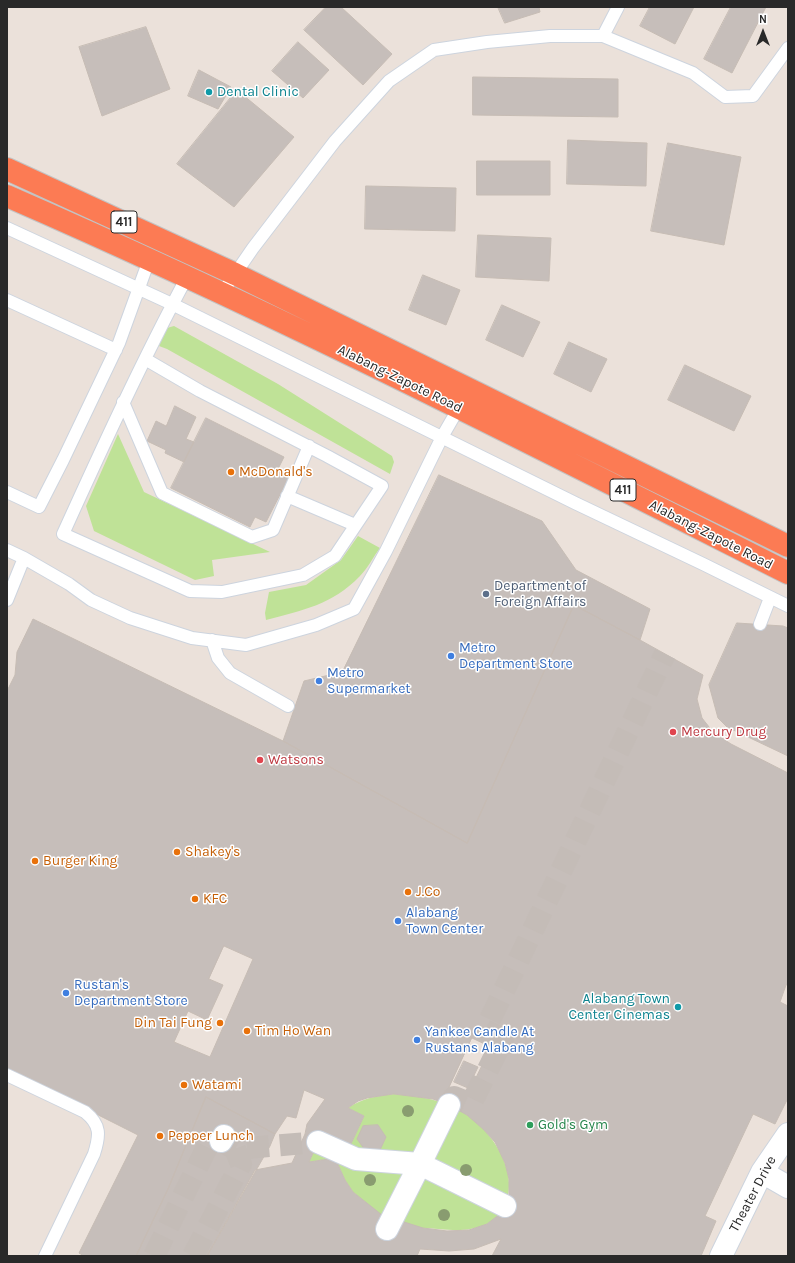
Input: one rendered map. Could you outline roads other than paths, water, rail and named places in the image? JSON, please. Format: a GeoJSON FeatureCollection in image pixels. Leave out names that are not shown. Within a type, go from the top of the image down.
{"type":"FeatureCollection","features":[{"type":"Feature","properties":{"kind":"highway","name":"Alabang-Zapote Road"},"geometry":{"type":"LineString","coordinates":[[7,169],[235,274],[788,574]]}},
{"type":"Feature","properties":{"kind":"highway","name":"Alabang-Zapote Road"},"geometry":{"type":"LineString","coordinates":[[7,196],[222,293],[464,398],[788,546]]}},
{"type":"Feature","properties":{"kind":"street"},"geometry":{"type":"LineString","coordinates":[[386,1229],[449,1105]]}},
{"type":"Feature","properties":{"kind":"street","name":"Theater Drive"},"geometry":{"type":"LineString","coordinates":[[721,1256],[762,1172],[788,1134]]}},
{"type":"Feature","properties":{"kind":"street"},"geometry":{"type":"LineString","coordinates":[[318,1142],[356,1159],[420,1164],[505,1206]]}},
{"type":"Feature","properties":{"kind":"street"},"geometry":{"type":"LineString","coordinates":[[762,1172],[788,1186]]}},
{"type":"Feature","properties":{"kind":"lane"},"geometry":{"type":"LineString","coordinates":[[603,36],[618,7]]}},
{"type":"Feature","properties":{"kind":"lane"},"geometry":{"type":"LineString","coordinates":[[222,293],[253,248],[335,141],[389,81],[434,50],[487,42],[550,36],[603,36],[693,73],[725,97],[753,96],[788,48]]}},
{"type":"Feature","properties":{"kind":"lane"},"geometry":{"type":"LineString","coordinates":[[7,228],[172,304],[575,503],[788,606]]}},
{"type":"Feature","properties":{"kind":"lane"},"geometry":{"type":"LineString","coordinates":[[7,492],[39,507],[116,350],[149,260]]}},
{"type":"Feature","properties":{"kind":"lane"},"geometry":{"type":"LineString","coordinates":[[145,359],[200,391],[309,446],[382,486],[335,556],[303,575],[222,592],[190,591],[63,534],[123,402],[172,304],[187,277]]}},
{"type":"Feature","properties":{"kind":"lane"},"geometry":{"type":"LineString","coordinates":[[7,300],[116,350]]}},
{"type":"Feature","properties":{"kind":"lane"},"geometry":{"type":"LineString","coordinates":[[7,550],[24,558],[92,600],[130,618],[192,638],[246,645],[316,625],[354,609],[386,552],[442,437],[464,398]]}},
{"type":"Feature","properties":{"kind":"lane"},"geometry":{"type":"LineString","coordinates":[[123,402],[162,493],[252,537],[273,530],[309,446]]}},
{"type":"Feature","properties":{"kind":"lane"},"geometry":{"type":"LineString","coordinates":[[287,496],[355,525]]}},
{"type":"Feature","properties":{"kind":"lane"},"geometry":{"type":"LineString","coordinates":[[7,600],[24,558]]}},
{"type":"Feature","properties":{"kind":"lane"},"geometry":{"type":"LineString","coordinates":[[760,624],[770,598]]}},
{"type":"Feature","properties":{"kind":"lane"},"geometry":{"type":"LineString","coordinates":[[212,640],[218,658],[230,673],[288,706]]}},
{"type":"Feature","properties":{"kind":"lane"},"geometry":{"type":"LineString","coordinates":[[7,1075],[85,1112],[92,1117],[97,1124],[97,1142],[94,1154],[45,1256]]}},
{"type":"Feature","properties":{"kind":"tunnel"},"geometry":{"type":"LineString","coordinates":[[449,1105],[454,1097],[471,1104],[503,1039],[485,1030],[665,654]]}},
{"type":"Feature","properties":{"kind":"tunnel"},"geometry":{"type":"LineString","coordinates":[[154,1256],[207,1147],[221,1141],[235,1149],[236,1147]]}},
{"type":"Feature","properties":{"kind":"tunnel"},"geometry":{"type":"LineString","coordinates":[[193,1256],[241,1164],[235,1149],[318,1142]]}},
{"type":"Feature","properties":{"kind":"place","name":"Dental Clinic"},"geometry":{"type":"Point","coordinates":[209,92]}},
{"type":"Feature","properties":{"kind":"place","name":"McDonald's"},"geometry":{"type":"Point","coordinates":[231,472]}},
{"type":"Feature","properties":{"kind":"place","name":"Department of Foreign Affairs"},"geometry":{"type":"Point","coordinates":[486,594]}},
{"type":"Feature","properties":{"kind":"place","name":"Metro Department Store"},"geometry":{"type":"Point","coordinates":[451,656]}},
{"type":"Feature","properties":{"kind":"place","name":"Metro Supermarket"},"geometry":{"type":"Point","coordinates":[319,681]}},
{"type":"Feature","properties":{"kind":"place","name":"Mercury Drug"},"geometry":{"type":"Point","coordinates":[673,732]}},
{"type":"Feature","properties":{"kind":"place","name":"Watsons"},"geometry":{"type":"Point","coordinates":[260,760]}},
{"type":"Feature","properties":{"kind":"place","name":"Shakey's"},"geometry":{"type":"Point","coordinates":[177,852]}},
{"type":"Feature","properties":{"kind":"place","name":"Burger King"},"geometry":{"type":"Point","coordinates":[35,861]}},
{"type":"Feature","properties":{"kind":"place","name":"J.Co"},"geometry":{"type":"Point","coordinates":[408,892]}},
{"type":"Feature","properties":{"kind":"place","name":"KFC"},"geometry":{"type":"Point","coordinates":[195,899]}},
{"type":"Feature","properties":{"kind":"place","name":"Alabang Town Center"},"geometry":{"type":"Point","coordinates":[398,921]}},
{"type":"Feature","properties":{"kind":"place","name":"Rustan's Department Store"},"geometry":{"type":"Point","coordinates":[66,993]}},
{"type":"Feature","properties":{"kind":"place","name":"Alabang Town Center Cinemas"},"geometry":{"type":"Point","coordinates":[678,1007]}},
{"type":"Feature","properties":{"kind":"place","name":"Din Tai Fung"},"geometry":{"type":"Point","coordinates":[220,1023]}},
{"type":"Feature","properties":{"kind":"place","name":"Tim Ho Wan"},"geometry":{"type":"Point","coordinates":[247,1031]}},
{"type":"Feature","properties":{"kind":"place","name":"Yankee Candle At Rustans Alabang"},"geometry":{"type":"Point","coordinates":[417,1040]}},
{"type":"Feature","properties":{"kind":"place","name":"Watami"},"geometry":{"type":"Point","coordinates":[184,1085]}},
{"type":"Feature","properties":{"kind":"place","name":"Gold's Gym"},"geometry":{"type":"Point","coordinates":[530,1125]}},
{"type":"Feature","properties":{"kind":"place","name":"Pepper Lunch"},"geometry":{"type":"Point","coordinates":[160,1136]}}]}
